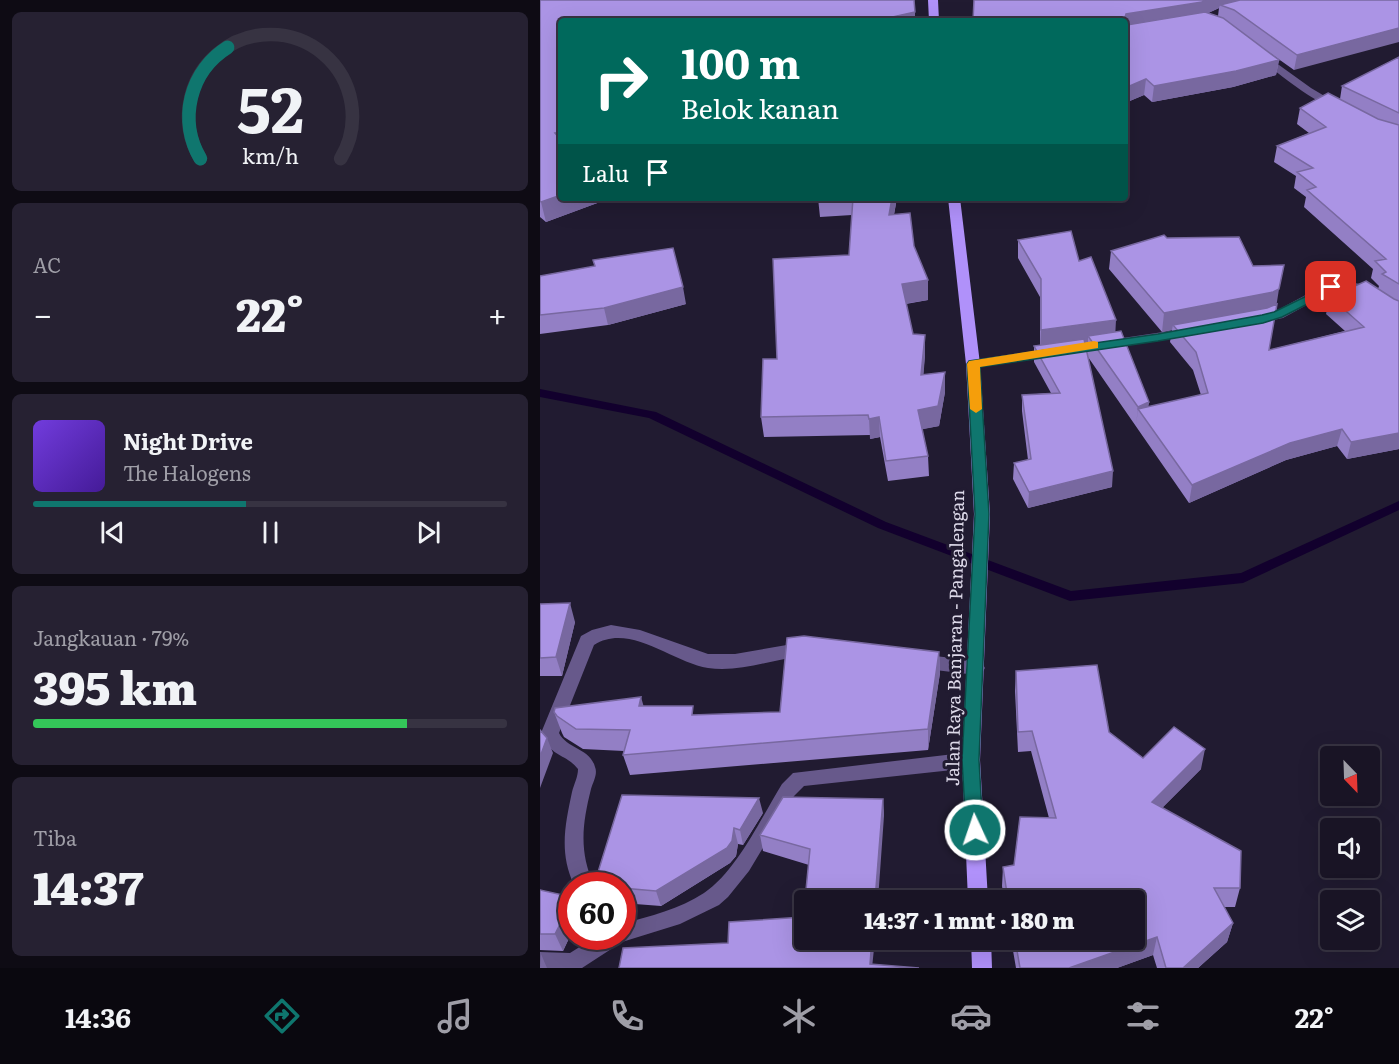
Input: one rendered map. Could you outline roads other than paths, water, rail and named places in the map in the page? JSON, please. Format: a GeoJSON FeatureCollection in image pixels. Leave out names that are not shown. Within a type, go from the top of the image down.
{"type":"FeatureCollection","features":[{"type":"Feature","properties":{"kind":"main road"},"geometry":{"type":"LineString","coordinates":[[933,0],[934,18]]}},
{"type":"Feature","properties":{"kind":"main road","name":"Jalan Raya Banjaran - Pangalengan"},"geometry":{"type":"LineString","coordinates":[[954,201],[973,364],[982,514],[971,760],[978,890]]}},
{"type":"Feature","properties":{"kind":"main road"},"geometry":{"type":"LineString","coordinates":[[981,950],[982,968]]}},
{"type":"Feature","properties":{"kind":"street"},"geometry":{"type":"LineString","coordinates":[[1253,49],[1307,90],[1350,114]]}},
{"type":"Feature","properties":{"kind":"street"},"geometry":{"type":"LineString","coordinates":[[1240,323],[1278,315],[1331,287],[1346,285],[1360,288],[1399,313]]}},
{"type":"Feature","properties":{"kind":"street"},"geometry":{"type":"LineString","coordinates":[[973,364],[1205,329]]}},
{"type":"Feature","properties":{"kind":"street"},"geometry":{"type":"LineString","coordinates":[[579,872],[573,848],[587,773],[586,765],[582,760],[559,748],[552,741],[550,733],[582,652],[592,637],[614,632],[627,633],[708,661],[751,658],[792,649],[822,647]]}},
{"type":"Feature","properties":{"kind":"street"},"geometry":{"type":"LineString","coordinates":[[906,660],[976,662]]}},
{"type":"Feature","properties":{"kind":"street"},"geometry":{"type":"LineString","coordinates":[[636,929],[662,922],[714,898],[732,879],[788,790],[799,779],[971,760]]}},
{"type":"Feature","properties":{"kind":"street"},"geometry":{"type":"LineString","coordinates":[[540,962],[572,963],[593,950]]}},
{"type":"Feature","properties":{"kind":"waterway"},"geometry":{"type":"LineString","coordinates":[[540,393],[652,415],[882,525],[1070,596],[1243,578],[1399,505]]}}]}
